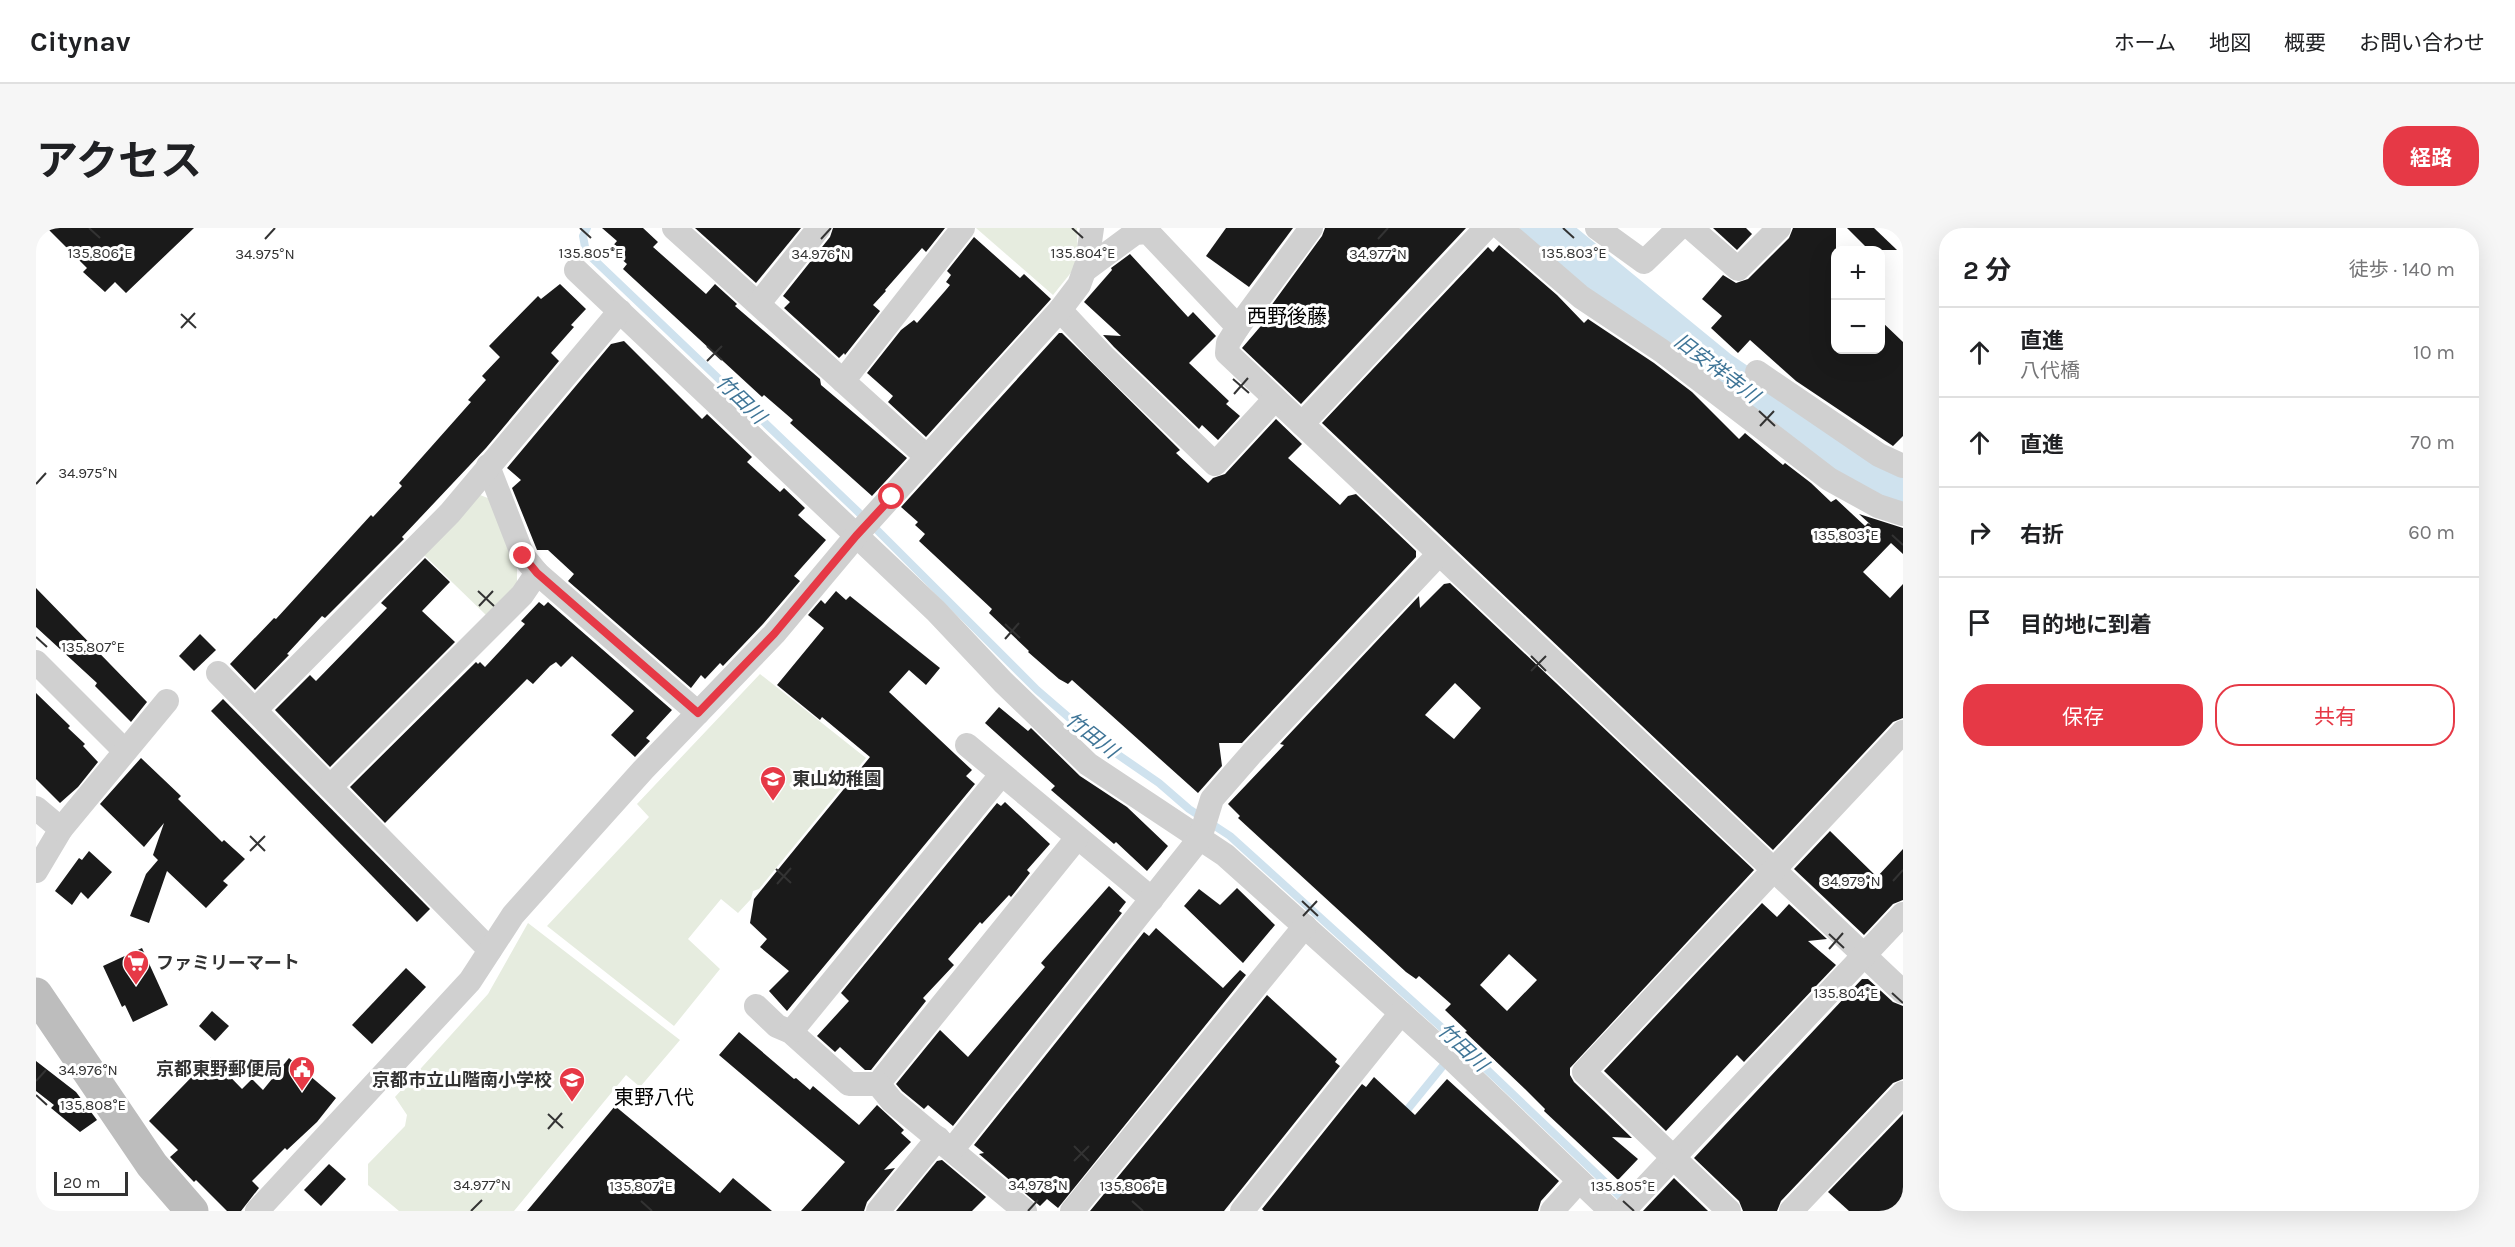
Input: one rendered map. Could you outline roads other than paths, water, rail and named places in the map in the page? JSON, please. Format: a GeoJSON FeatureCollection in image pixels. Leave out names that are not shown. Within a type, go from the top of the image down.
{"type":"FeatureCollection","features":[{"type":"Feature","properties":{"kind":"street"},"geometry":{"type":"LineString","coordinates":[[674,228],[927,457]]}},
{"type":"Feature","properties":{"kind":"street"},"geometry":{"type":"LineString","coordinates":[[759,303],[819,228]]}},
{"type":"Feature","properties":{"kind":"street"},"geometry":{"type":"LineString","coordinates":[[843,381],[963,228]]}},
{"type":"Feature","properties":{"kind":"street"},"geometry":{"type":"LineString","coordinates":[[257,1211],[470,981],[513,915],[644,770],[774,634],[859,532],[1060,310],[1080,285],[1092,228]]}},
{"type":"Feature","properties":{"kind":"street"},"geometry":{"type":"LineString","coordinates":[[1311,228],[1238,327],[1228,343],[1227,353],[1903,992]]}},
{"type":"Feature","properties":{"kind":"street"},"geometry":{"type":"LineString","coordinates":[[1302,424],[1486,228]]}},
{"type":"Feature","properties":{"kind":"street"},"geometry":{"type":"LineString","coordinates":[[1501,228],[1581,297],[1662,351],[1829,479],[1878,506],[1903,514]]}},
{"type":"Feature","properties":{"kind":"street"},"geometry":{"type":"LineString","coordinates":[[1597,228],[1644,262],[1679,228]]}},
{"type":"Feature","properties":{"kind":"street"},"geometry":{"type":"LineString","coordinates":[[1691,228],[1738,269],[1779,228]]}},
{"type":"Feature","properties":{"kind":"street"},"geometry":{"type":"LineString","coordinates":[[1084,270],[1135,233],[1149,232],[1238,327]]}},
{"type":"Feature","properties":{"kind":"street"},"geometry":{"type":"LineString","coordinates":[[576,270],[859,532],[1003,682],[1088,764],[1202,831],[1225,855],[1401,1013],[1611,1211]]}},
{"type":"Feature","properties":{"kind":"street"},"geometry":{"type":"LineString","coordinates":[[1060,310],[1104,357],[1215,464],[1275,399]]}},
{"type":"Feature","properties":{"kind":"street"},"geometry":{"type":"LineString","coordinates":[[255,710],[450,513],[620,311]]}},
{"type":"Feature","properties":{"kind":"street"},"geometry":{"type":"LineString","coordinates":[[1757,372],[1879,455],[1903,466]]}},
{"type":"Feature","properties":{"kind":"street"},"geometry":{"type":"LineString","coordinates":[[488,466],[523,556],[537,573],[698,713]]}},
{"type":"Feature","properties":{"kind":"street"},"geometry":{"type":"LineString","coordinates":[[878,1211],[945,1144],[1152,899],[1202,831],[1212,799],[1252,753],[1439,554]]}},
{"type":"Feature","properties":{"kind":"street"},"geometry":{"type":"LineString","coordinates":[[330,787],[522,595],[537,573]]}},
{"type":"Feature","properties":{"kind":"street"},"geometry":{"type":"LineString","coordinates":[[36,662],[125,751]]}},
{"type":"Feature","properties":{"kind":"street"},"geometry":{"type":"LineString","coordinates":[[218,673],[490,950]]}},
{"type":"Feature","properties":{"kind":"street"},"geometry":{"type":"LineString","coordinates":[[36,871],[61,829],[167,702]]}},
{"type":"Feature","properties":{"kind":"street"},"geometry":{"type":"LineString","coordinates":[[1729,1211],[1584,1072],[1903,732]]}},
{"type":"Feature","properties":{"kind":"street"},"geometry":{"type":"LineString","coordinates":[[967,745],[1152,899]]}},
{"type":"Feature","properties":{"kind":"street"},"geometry":{"type":"LineString","coordinates":[[791,1032],[1001,775]]}},
{"type":"Feature","properties":{"kind":"street"},"geometry":{"type":"LineString","coordinates":[[36,808],[61,829]]}},
{"type":"Feature","properties":{"kind":"street"},"geometry":{"type":"LineString","coordinates":[[878,1084],[1077,838]]}},
{"type":"Feature","properties":{"kind":"street"},"geometry":{"type":"LineString","coordinates":[[1629,1205],[1903,914]]}},
{"type":"Feature","properties":{"kind":"street"},"geometry":{"type":"LineString","coordinates":[[1072,1211],[1305,926]]}},
{"type":"Feature","properties":{"kind":"street"},"geometry":{"type":"LineString","coordinates":[[36,994],[146,1156],[192,1211]]}},
{"type":"Feature","properties":{"kind":"street"},"geometry":{"type":"LineString","coordinates":[[756,1006],[777,1026],[791,1032],[849,1083],[878,1084],[892,1101],[1017,1208]]}},
{"type":"Feature","properties":{"kind":"street"},"geometry":{"type":"LineString","coordinates":[[1242,1211],[1401,1013]]}},
{"type":"Feature","properties":{"kind":"street"},"geometry":{"type":"LineString","coordinates":[[1791,1211],[1903,1093]]}},
{"type":"Feature","properties":{"kind":"street"},"geometry":{"type":"LineString","coordinates":[[1552,1211],[1579,1181]]}},
{"type":"Feature","properties":{"kind":"waterway","name":"竹田川"},"geometry":{"type":"LineString","coordinates":[[587,228],[583,236],[586,252],[876,529],[1037,690],[1088,734],[1159,783],[1189,809],[1230,836],[1461,1045],[1626,1202]]}},
{"type":"Feature","properties":{"kind":"waterway","name":"旧安祥寺川"},"geometry":{"type":"LineString","coordinates":[[1542,228],[1719,373],[1867,474],[1903,491]]}},
{"type":"Feature","properties":{"kind":"waterway"},"geometry":{"type":"LineString","coordinates":[[1403,1115],[1442,1067]]}},
{"type":"Feature","properties":{"kind":"place","name":"東山幼稚園"},"geometry":{"type":"Point","coordinates":[773,802]}},
{"type":"Feature","properties":{"kind":"place","name":"ファミリーマート"},"geometry":{"type":"Point","coordinates":[136,986]}},
{"type":"Feature","properties":{"kind":"place","name":"京都東野郵便局"},"geometry":{"type":"Point","coordinates":[302,1092]}},
{"type":"Feature","properties":{"kind":"place","name":"京都市立山階南小学校"},"geometry":{"type":"Point","coordinates":[572,1103]}},
{"type":"Feature","properties":{"kind":"district","name":"西野後藤"},"geometry":{"type":"Point","coordinates":[1287,316]}},
{"type":"Feature","properties":{"kind":"district","name":"東野八代"},"geometry":{"type":"Point","coordinates":[654,1097]}}]}
